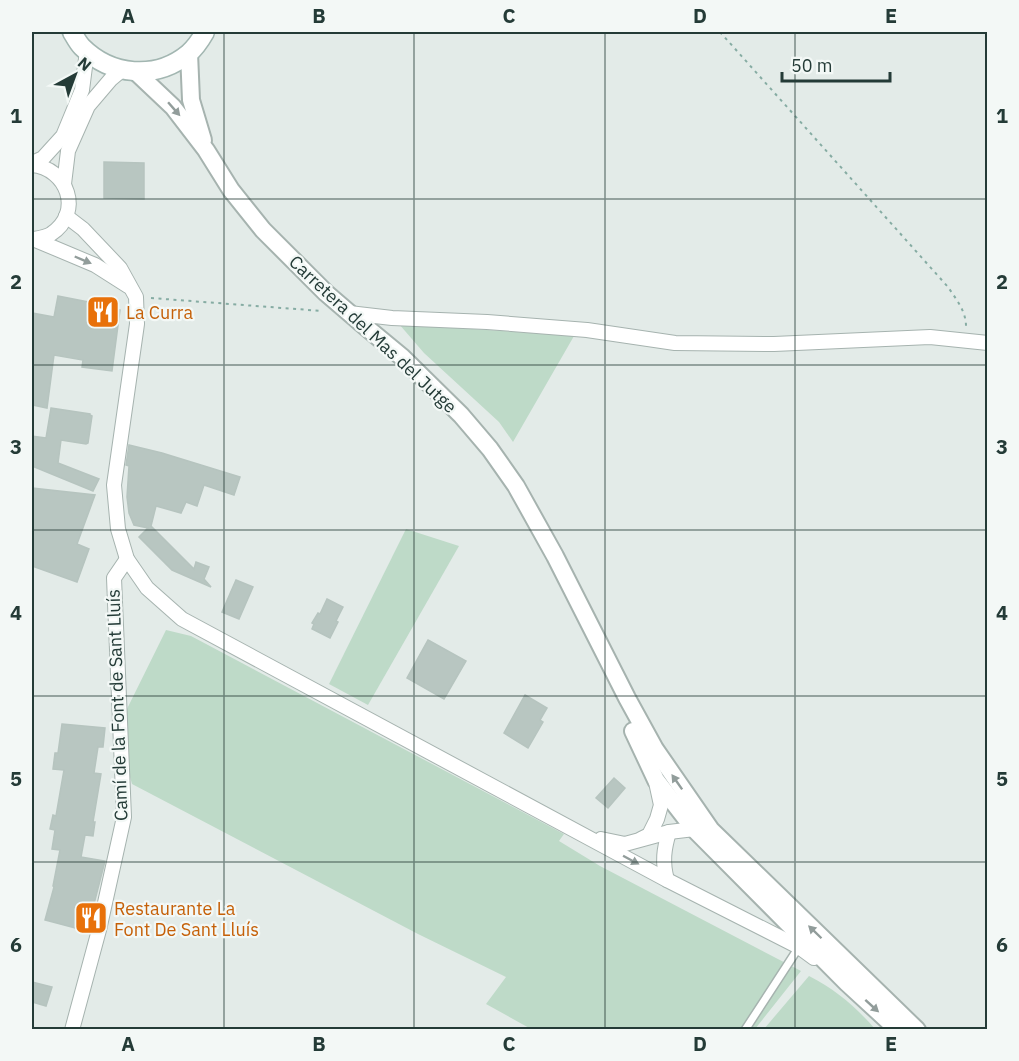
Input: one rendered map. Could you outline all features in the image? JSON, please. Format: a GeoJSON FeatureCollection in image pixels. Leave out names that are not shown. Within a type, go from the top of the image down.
{"type":"FeatureCollection","features":[{"type":"Feature","properties":{"kind":"main road"},"geometry":{"type":"LineString","coordinates":[[72,32],[82,47],[107,66],[130,71],[163,68],[189,53],[205,32]]}},
{"type":"Feature","properties":{"kind":"street"},"geometry":{"type":"LineString","coordinates":[[32,164],[43,158],[63,136],[82,90],[87,51]]}},
{"type":"Feature","properties":{"kind":"street","name":"Carretera del Mas del Jutge"},"geometry":{"type":"LineString","coordinates":[[189,53],[192,100],[206,150]]}},
{"type":"Feature","properties":{"kind":"street"},"geometry":{"type":"LineString","coordinates":[[64,184],[68,151],[88,106],[111,79],[130,71]]}},
{"type":"Feature","properties":{"kind":"street","name":"Carretera del Mas del Jutge"},"geometry":{"type":"LineString","coordinates":[[130,71],[173,107],[206,150],[231,190],[263,230],[326,293],[402,357],[461,415],[490,449],[516,486],[569,584]]}},
{"type":"Feature","properties":{"kind":"street"},"geometry":{"type":"LineString","coordinates":[[32,164],[56,174],[67,190],[69,203],[62,224],[53,233],[32,239]]}},
{"type":"Feature","properties":{"kind":"street"},"geometry":{"type":"LineString","coordinates":[[66,216],[83,228],[120,268],[133,292],[137,324],[114,485],[118,529],[127,559],[147,588],[182,619],[667,880],[799,947],[852,978]]}},
{"type":"Feature","properties":{"kind":"street"},"geometry":{"type":"LineString","coordinates":[[32,239],[95,265],[133,292]]}},
{"type":"Feature","properties":{"kind":"street"},"geometry":{"type":"LineString","coordinates":[[349,313],[392,318],[488,322],[587,330],[675,343],[774,344],[930,337],[987,343]]}},
{"type":"Feature","properties":{"kind":"street","name":"Camí de la Font de Sant Lluís"},"geometry":{"type":"LineString","coordinates":[[72,1029],[99,930],[124,817],[114,578],[127,559]]}},
{"type":"Feature","properties":{"kind":"street"},"geometry":{"type":"LineString","coordinates":[[569,584],[612,686],[656,780],[694,829],[852,978],[917,1029]]}},
{"type":"Feature","properties":{"kind":"street"},"geometry":{"type":"LineString","coordinates":[[569,584],[655,749],[711,830],[898,1029]]}},
{"type":"Feature","properties":{"kind":"street"},"geometry":{"type":"LineString","coordinates":[[638,841],[649,835],[661,806],[656,780]]}},
{"type":"Feature","properties":{"kind":"street"},"geometry":{"type":"LineString","coordinates":[[579,833],[625,844],[669,832],[702,828],[711,830]]}},
{"type":"Feature","properties":{"kind":"street"},"geometry":{"type":"LineString","coordinates":[[667,880],[663,857],[669,832]]}},
{"type":"Feature","properties":{"kind":"lane"},"geometry":{"type":"LineString","coordinates":[[745,1029],[799,947]]}},
{"type":"Feature","properties":{"kind":"lane"},"geometry":{"type":"LineString","coordinates":[[852,978],[928,1029]]}},
{"type":"Feature","properties":{"kind":"path"},"geometry":{"type":"LineString","coordinates":[[720,32],[948,287],[967,321],[966,340]]}},
{"type":"Feature","properties":{"kind":"path"},"geometry":{"type":"LineString","coordinates":[[133,292],[349,313]]}},
{"type":"Feature","properties":{"kind":"green space"},"geometry":{"type":"Polygon","coordinates":[[[399,324],[574,336],[513,442],[499,422],[424,353],[399,324]]]}},
{"type":"Feature","properties":{"kind":"green space"},"geometry":{"type":"Polygon","coordinates":[[[406,529],[459,546],[368,705],[329,684],[406,529]]]}},
{"type":"Feature","properties":{"kind":"green space"},"geometry":{"type":"Polygon","coordinates":[[[166,630],[191,636],[564,834],[559,841],[600,866],[801,971],[755,1029],[531,1029],[486,1004],[506,977],[418,934],[132,784],[125,759],[123,717],[166,630]]]}},
{"type":"Feature","properties":{"kind":"green space"},"geometry":{"type":"Polygon","coordinates":[[[809,976],[845,999],[875,1029],[764,1029],[809,976]]]}},
{"type":"Feature","properties":{"kind":"building"},"geometry":{"type":"Polygon","coordinates":[[[104,162],[144,163],[144,199],[104,198],[104,162]]]}},
{"type":"Feature","properties":{"kind":"building"},"geometry":{"type":"Polygon","coordinates":[[[58,296],[104,305],[105,299],[118,302],[117,309],[120,310],[112,371],[82,367],[83,360],[54,355],[47,408],[32,405],[32,313],[54,317],[58,296]]]}},
{"type":"Feature","properties":{"kind":"building"},"geometry":{"type":"Polygon","coordinates":[[[51,408],[92,416],[88,443],[61,440],[58,463],[99,479],[93,491],[32,466],[32,436],[46,438],[51,408]]]}},
{"type":"Feature","properties":{"kind":"building"},"geometry":{"type":"Polygon","coordinates":[[[129,445],[240,477],[234,495],[204,485],[197,506],[186,502],[181,513],[156,506],[151,526],[194,569],[196,562],[209,567],[204,579],[211,587],[172,570],[139,537],[148,528],[134,525],[129,513],[127,497],[129,466],[126,465],[129,445]]]}},
{"type":"Feature","properties":{"kind":"building"},"geometry":{"type":"Polygon","coordinates":[[[32,488],[95,495],[77,544],[89,549],[77,582],[32,566],[32,488]]]}},
{"type":"Feature","properties":{"kind":"building"},"geometry":{"type":"Polygon","coordinates":[[[236,580],[253,587],[239,619],[222,612],[236,580]]]}},
{"type":"Feature","properties":{"kind":"building"},"geometry":{"type":"Polygon","coordinates":[[[327,599],[343,607],[330,638],[312,629],[314,624],[312,623],[318,613],[320,614],[327,599]]]}},
{"type":"Feature","properties":{"kind":"building"},"geometry":{"type":"Polygon","coordinates":[[[428,640],[466,661],[444,699],[407,678],[428,640]]]}},
{"type":"Feature","properties":{"kind":"building"},"geometry":{"type":"Polygon","coordinates":[[[525,695],[547,708],[540,720],[543,722],[528,748],[504,733],[525,695]]]}},
{"type":"Feature","properties":{"kind":"building"},"geometry":{"type":"Polygon","coordinates":[[[62,724],[105,728],[103,747],[98,747],[94,773],[101,774],[93,836],[85,835],[81,857],[105,861],[87,931],[45,920],[54,887],[60,850],[52,849],[55,830],[50,829],[53,815],[56,816],[64,770],[53,769],[62,724]]]}},
{"type":"Feature","properties":{"kind":"building"},"geometry":{"type":"Polygon","coordinates":[[[614,778],[625,788],[608,808],[596,798],[614,778]]]}},
{"type":"Feature","properties":{"kind":"building"},"geometry":{"type":"Polygon","coordinates":[[[32,982],[52,987],[46,1006],[32,1002],[32,982]]]}},
{"type":"Feature","properties":{"kind":"place","name":"La Curra"},"geometry":{"type":"Point","coordinates":[103,312]}},
{"type":"Feature","properties":{"kind":"place","name":"Restaurante La Font De Sant Lluís"},"geometry":{"type":"Point","coordinates":[91,918]}}]}
